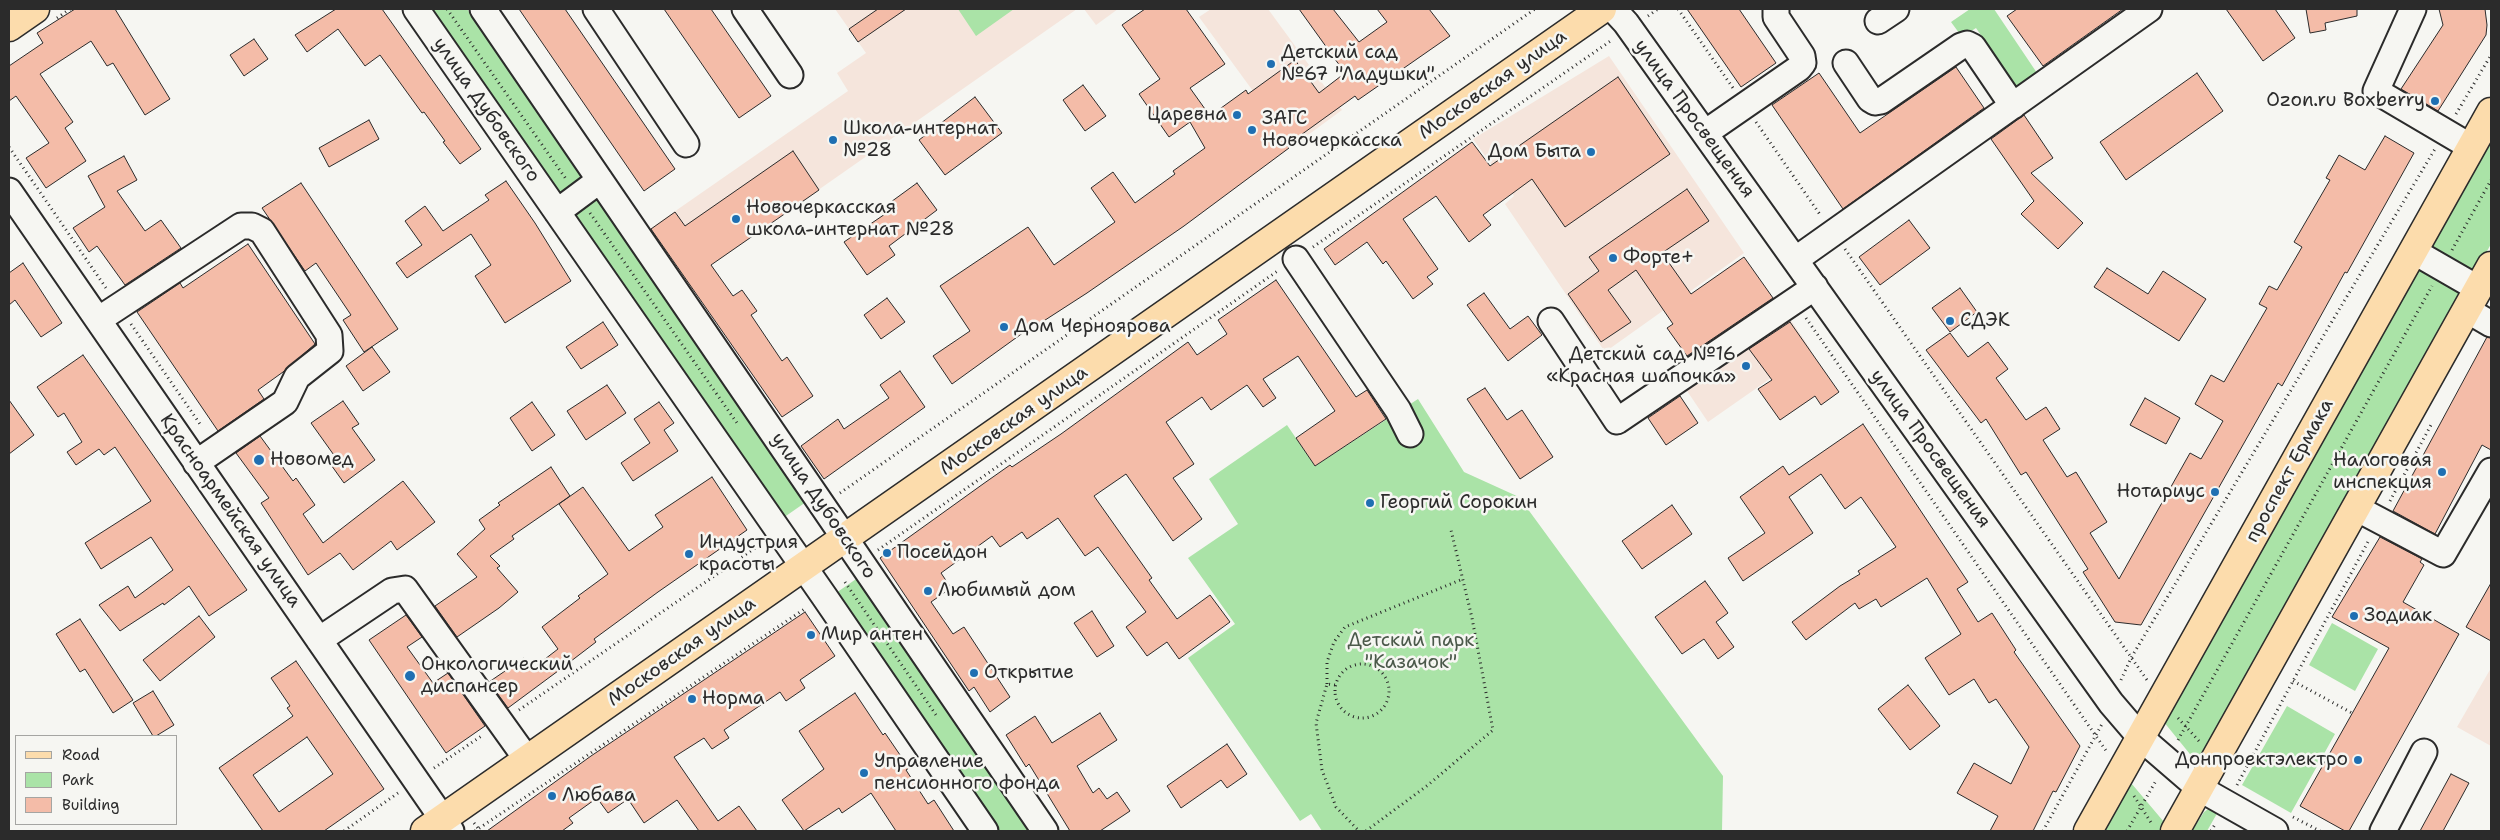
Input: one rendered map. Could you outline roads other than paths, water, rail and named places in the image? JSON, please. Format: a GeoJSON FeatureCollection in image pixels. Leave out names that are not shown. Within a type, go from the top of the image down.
{"type":"FeatureCollection","features":[{"type":"Feature","properties":{"kind":"main road"},"geometry":{"type":"LineString","coordinates":[[9,26],[35,9]]}},
{"type":"Feature","properties":{"kind":"main road","name":"Московская улица"},"geometry":{"type":"LineString","coordinates":[[842,533],[1573,9]]}},
{"type":"Feature","properties":{"kind":"main road","name":"Московская улица"},"geometry":{"type":"LineString","coordinates":[[439,823],[521,751],[800,562],[1602,9]]}},
{"type":"Feature","properties":{"kind":"main road","name":"проспект Ермака"},"geometry":{"type":"LineString","coordinates":[[2088,831],[2491,112]]}},
{"type":"Feature","properties":{"kind":"main road"},"geometry":{"type":"LineString","coordinates":[[2175,831],[2479,288]]}},
{"type":"Feature","properties":{"kind":"main road","name":"Московская улица"},"geometry":{"type":"LineString","coordinates":[[406,831],[439,823],[800,562]]}},
{"type":"Feature","properties":{"kind":"street","name":"улица Дубовского"},"geometry":{"type":"LineString","coordinates":[[416,9],[985,831]]}},
{"type":"Feature","properties":{"kind":"street","name":"улица Дубовского"},"geometry":{"type":"LineString","coordinates":[[483,9],[842,533],[868,562],[1045,831]]}},
{"type":"Feature","properties":{"kind":"street"},"geometry":{"type":"LineString","coordinates":[[596,9],[686,144]]}},
{"type":"Feature","properties":{"kind":"street"},"geometry":{"type":"LineString","coordinates":[[745,9],[790,75]]}},
{"type":"Feature","properties":{"kind":"street"},"geometry":{"type":"LineString","coordinates":[[1704,133],[1800,68],[1803,63],[1802,56],[1776,17],[1776,9]]}},
{"type":"Feature","properties":{"kind":"street"},"geometry":{"type":"LineString","coordinates":[[1795,260],[2149,9]]}},
{"type":"Feature","properties":{"kind":"street"},"geometry":{"type":"LineString","coordinates":[[2413,9],[2376,91],[2471,148]]}},
{"type":"Feature","properties":{"kind":"street","name":"улица Просвещения"},"geometry":{"type":"LineString","coordinates":[[1623,17],[2111,703],[2141,738],[2166,762],[2199,788],[2275,831]]}},
{"type":"Feature","properties":{"kind":"street"},"geometry":{"type":"LineString","coordinates":[[1846,63],[1870,99],[1875,102],[1881,101],[1961,46],[1968,44],[2013,106]]}},
{"type":"Feature","properties":{"kind":"street"},"geometry":{"type":"LineString","coordinates":[[557,212],[600,180]]}},
{"type":"Feature","properties":{"kind":"street","name":"Красноармейская улица"},"geometry":{"type":"LineString","coordinates":[[9,191],[416,781],[439,823]]}},
{"type":"Feature","properties":{"kind":"street"},"geometry":{"type":"LineString","coordinates":[[98,320],[241,226],[252,226],[262,231],[329,335],[330,351],[297,378],[285,402],[196,463]]}},
{"type":"Feature","properties":{"kind":"street"},"geometry":{"type":"LineString","coordinates":[[2413,251],[2479,288],[2491,324]]}},
{"type":"Feature","properties":{"kind":"street"},"geometry":{"type":"LineString","coordinates":[[1296,259],[1398,410],[1410,434]]}},
{"type":"Feature","properties":{"kind":"street"},"geometry":{"type":"LineString","coordinates":[[1551,321],[1617,421],[1815,287]]}},
{"type":"Feature","properties":{"kind":"street"},"geometry":{"type":"LineString","coordinates":[[2356,508],[2444,554],[2491,471]]}},
{"type":"Feature","properties":{"kind":"street"},"geometry":{"type":"LineString","coordinates":[[319,640],[392,591],[405,589],[521,751]]}},
{"type":"Feature","properties":{"kind":"street"},"geometry":{"type":"LineString","coordinates":[[2383,831],[2424,752]]}},
{"type":"Feature","properties":{"kind":"place","name":"Детский сад №67 \"Ладушки\""},"geometry":{"type":"Point","coordinates":[1271,64]}},
{"type":"Feature","properties":{"kind":"place","name":"Ozon.ru Boxberry"},"geometry":{"type":"Point","coordinates":[2435,101]}},
{"type":"Feature","properties":{"kind":"place","name":"Царевна"},"geometry":{"type":"Point","coordinates":[1237,115]}},
{"type":"Feature","properties":{"kind":"place","name":"ЗАГС Новочеркасска"},"geometry":{"type":"Point","coordinates":[1252,130]}},
{"type":"Feature","properties":{"kind":"place","name":"Школа-интернат №28"},"geometry":{"type":"Point","coordinates":[833,140]}},
{"type":"Feature","properties":{"kind":"place","name":"Дом Быта"},"geometry":{"type":"Point","coordinates":[1591,152]}},
{"type":"Feature","properties":{"kind":"place","name":"Новочеркасская школа-интернат №28"},"geometry":{"type":"Point","coordinates":[736,219]}},
{"type":"Feature","properties":{"kind":"place","name":"Форте+"},"geometry":{"type":"Point","coordinates":[1613,258]}},
{"type":"Feature","properties":{"kind":"place","name":"СДЭК"},"geometry":{"type":"Point","coordinates":[1950,321]}},
{"type":"Feature","properties":{"kind":"place","name":"Дом Черноярова"},"geometry":{"type":"Point","coordinates":[1004,327]}},
{"type":"Feature","properties":{"kind":"place","name":"Детский сад №16 «Красная шапочка»"},"geometry":{"type":"Point","coordinates":[1746,366]}},
{"type":"Feature","properties":{"kind":"place","name":"Новомед"},"geometry":{"type":"Point","coordinates":[259,460]}},
{"type":"Feature","properties":{"kind":"place","name":"Налоговая инспекция"},"geometry":{"type":"Point","coordinates":[2442,472]}},
{"type":"Feature","properties":{"kind":"place","name":"Нотариус"},"geometry":{"type":"Point","coordinates":[2215,492]}},
{"type":"Feature","properties":{"kind":"place","name":"Георгий Сорокин"},"geometry":{"type":"Point","coordinates":[1370,503]}},
{"type":"Feature","properties":{"kind":"place","name":"Посейдон"},"geometry":{"type":"Point","coordinates":[887,553]}},
{"type":"Feature","properties":{"kind":"place","name":"Индустрия красоты"},"geometry":{"type":"Point","coordinates":[689,554]}},
{"type":"Feature","properties":{"kind":"place","name":"Любимый дом"},"geometry":{"type":"Point","coordinates":[928,591]}},
{"type":"Feature","properties":{"kind":"place","name":"Зодиак"},"geometry":{"type":"Point","coordinates":[2354,616]}},
{"type":"Feature","properties":{"kind":"place","name":"Мир антен"},"geometry":{"type":"Point","coordinates":[811,635]}},
{"type":"Feature","properties":{"kind":"place","name":"Открытие"},"geometry":{"type":"Point","coordinates":[974,673]}},
{"type":"Feature","properties":{"kind":"place","name":"Онкологический диспансер"},"geometry":{"type":"Point","coordinates":[410,676]}},
{"type":"Feature","properties":{"kind":"place","name":"Норма"},"geometry":{"type":"Point","coordinates":[692,699]}},
{"type":"Feature","properties":{"kind":"place","name":"Донпроектэлектро"},"geometry":{"type":"Point","coordinates":[2358,760]}},
{"type":"Feature","properties":{"kind":"place","name":"Управление пенсионного фонда"},"geometry":{"type":"Point","coordinates":[864,773]}},
{"type":"Feature","properties":{"kind":"place","name":"Любава"},"geometry":{"type":"Point","coordinates":[552,796]}},
{"type":"Feature","properties":{"kind":"park label","name":"Детский парк \"Казачок\""},"geometry":{"type":"Point","coordinates":[1411,652]}}]}
